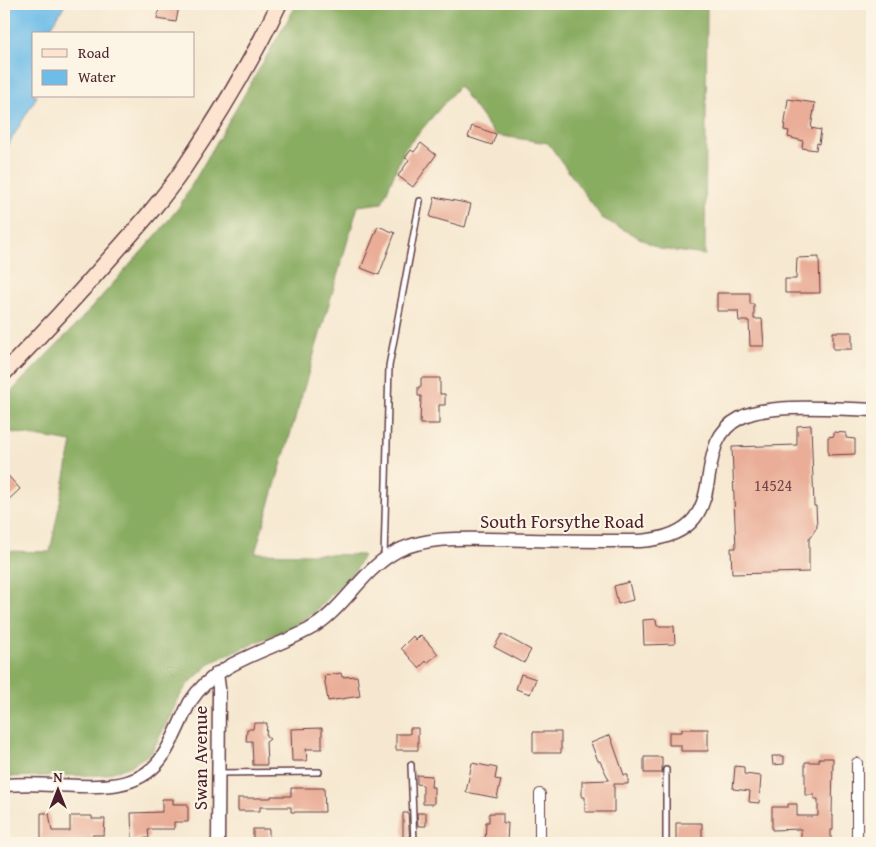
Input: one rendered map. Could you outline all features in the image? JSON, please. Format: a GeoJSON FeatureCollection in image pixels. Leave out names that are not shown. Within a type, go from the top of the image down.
{"type":"FeatureCollection","features":[{"type":"Feature","properties":{"kind":"main road"},"geometry":{"type":"LineString","coordinates":[[4,373],[128,238],[184,169],[222,109],[263,37],[279,4]]}},
{"type":"Feature","properties":{"kind":"street","name":"South Forsythe Road"},"geometry":{"type":"LineString","coordinates":[[4,785],[104,787],[127,783],[140,777],[161,760],[196,694],[217,673],[312,628],[339,606],[370,571],[384,559],[401,549],[438,541],[477,539],[640,541],[667,537],[688,526],[700,510],[707,490],[718,440],[725,430],[738,419],[753,413],[778,409],[872,410]]}},
{"type":"Feature","properties":{"kind":"street","name":"Swan Avenue"},"geometry":{"type":"LineString","coordinates":[[217,673],[219,688],[218,843]]}},
{"type":"Feature","properties":{"kind":"street"},"geometry":{"type":"LineString","coordinates":[[857,763],[857,843]]}},
{"type":"Feature","properties":{"kind":"street"},"geometry":{"type":"LineString","coordinates":[[540,794],[540,843]]}},
{"type":"Feature","properties":{"kind":"lane"},"geometry":{"type":"LineString","coordinates":[[384,559],[389,373],[420,201]]}},
{"type":"Feature","properties":{"kind":"lane"},"geometry":{"type":"LineString","coordinates":[[411,765],[414,843]]}},
{"type":"Feature","properties":{"kind":"lane"},"geometry":{"type":"LineString","coordinates":[[666,770],[666,843]]}},
{"type":"Feature","properties":{"kind":"lane"},"geometry":{"type":"LineString","coordinates":[[218,773],[319,772]]}},
{"type":"Feature","properties":{"kind":"green space"},"geometry":{"type":"Polygon","coordinates":[[[297,4],[707,4],[705,255],[660,249],[602,218],[548,143],[495,135],[459,86],[404,150],[382,203],[358,206],[255,553],[363,555],[356,569],[314,613],[287,629],[212,662],[187,685],[152,752],[129,767],[103,775],[4,777],[4,551],[50,552],[72,442],[4,431],[4,399],[76,325],[179,207],[297,4]]]}},
{"type":"Feature","properties":{"kind":"water"},"geometry":{"type":"Polygon","coordinates":[[[4,4],[65,4],[48,32],[32,32],[32,98],[36,98],[4,152],[4,4]]]}},
{"type":"Feature","properties":{"kind":"building"},"geometry":{"type":"Polygon","coordinates":[[[160,4],[179,6],[176,22],[157,19],[160,4]]]}},
{"type":"Feature","properties":{"kind":"building"},"geometry":{"type":"Polygon","coordinates":[[[788,99],[815,103],[811,128],[821,130],[816,150],[802,148],[803,141],[788,137],[789,131],[784,130],[788,99]]]}},
{"type":"Feature","properties":{"kind":"building"},"geometry":{"type":"Polygon","coordinates":[[[472,126],[496,134],[492,145],[468,137],[472,126]]]}},
{"type":"Feature","properties":{"kind":"building"},"geometry":{"type":"Polygon","coordinates":[[[421,143],[436,155],[413,187],[398,176],[409,160],[405,158],[411,150],[414,152],[421,143]]]}},
{"type":"Feature","properties":{"kind":"building"},"geometry":{"type":"Polygon","coordinates":[[[435,197],[471,204],[465,227],[430,217],[435,197]]]}},
{"type":"Feature","properties":{"kind":"building"},"geometry":{"type":"Polygon","coordinates":[[[378,226],[395,233],[379,275],[361,268],[378,226]]]}},
{"type":"Feature","properties":{"kind":"building"},"geometry":{"type":"Polygon","coordinates":[[[819,257],[820,293],[785,293],[785,279],[796,279],[797,258],[819,257]]]}},
{"type":"Feature","properties":{"kind":"building"},"geometry":{"type":"Polygon","coordinates":[[[717,293],[750,293],[750,304],[754,304],[754,319],[762,319],[764,346],[750,346],[749,321],[739,321],[738,311],[717,311],[717,293]]]}},
{"type":"Feature","properties":{"kind":"building"},"geometry":{"type":"Polygon","coordinates":[[[833,332],[852,332],[852,349],[833,349],[833,332]]]}},
{"type":"Feature","properties":{"kind":"building"},"geometry":{"type":"Polygon","coordinates":[[[421,378],[440,378],[440,394],[445,394],[445,405],[439,405],[439,424],[420,424],[421,396],[418,396],[418,387],[421,387],[421,378]]]}},
{"type":"Feature","properties":{"kind":"building"},"geometry":{"type":"Polygon","coordinates":[[[811,425],[814,506],[816,506],[817,527],[809,539],[809,572],[732,574],[731,548],[736,548],[732,447],[797,445],[797,426],[811,425]]]}},
{"type":"Feature","properties":{"kind":"building"},"geometry":{"type":"Polygon","coordinates":[[[834,432],[846,433],[846,438],[855,439],[855,454],[828,455],[828,437],[834,436],[834,432]]]}},
{"type":"Feature","properties":{"kind":"building"},"geometry":{"type":"Polygon","coordinates":[[[4,471],[20,489],[4,504],[4,471]]]}},
{"type":"Feature","properties":{"kind":"building"},"geometry":{"type":"Polygon","coordinates":[[[629,582],[633,600],[618,604],[614,586],[629,582]]]}},
{"type":"Feature","properties":{"kind":"building"},"geometry":{"type":"Polygon","coordinates":[[[656,619],[657,626],[674,626],[675,644],[644,645],[643,620],[656,619]]]}},
{"type":"Feature","properties":{"kind":"building"},"geometry":{"type":"Polygon","coordinates":[[[502,634],[531,650],[524,663],[494,647],[502,634]]]}},
{"type":"Feature","properties":{"kind":"building"},"geometry":{"type":"Polygon","coordinates":[[[421,635],[438,654],[419,668],[401,648],[413,636],[416,640],[421,635]]]}},
{"type":"Feature","properties":{"kind":"building"},"geometry":{"type":"Polygon","coordinates":[[[341,673],[342,677],[357,676],[360,696],[328,701],[324,676],[341,673]]]}},
{"type":"Feature","properties":{"kind":"building"},"geometry":{"type":"Polygon","coordinates":[[[521,674],[536,679],[530,694],[516,689],[521,674]]]}},
{"type":"Feature","properties":{"kind":"building"},"geometry":{"type":"Polygon","coordinates":[[[254,723],[267,723],[266,736],[270,739],[266,742],[267,765],[253,765],[252,741],[246,741],[247,729],[253,729],[254,723]]]}},
{"type":"Feature","properties":{"kind":"building"},"geometry":{"type":"Polygon","coordinates":[[[322,728],[322,749],[306,749],[307,761],[292,761],[291,729],[322,728]]]}},
{"type":"Feature","properties":{"kind":"building"},"geometry":{"type":"Polygon","coordinates":[[[410,728],[418,728],[418,750],[396,750],[396,734],[410,734],[410,728]]]}},
{"type":"Feature","properties":{"kind":"building"},"geometry":{"type":"Polygon","coordinates":[[[682,729],[708,729],[708,751],[681,751],[681,745],[669,745],[669,732],[682,732],[682,729]]]}},
{"type":"Feature","properties":{"kind":"building"},"geometry":{"type":"Polygon","coordinates":[[[533,732],[561,732],[561,753],[533,753],[533,732]]]}},
{"type":"Feature","properties":{"kind":"building"},"geometry":{"type":"Polygon","coordinates":[[[610,735],[624,775],[628,775],[628,784],[614,784],[614,812],[585,812],[585,797],[582,797],[582,781],[609,780],[600,761],[598,761],[591,743],[610,735]]]}},
{"type":"Feature","properties":{"kind":"building"},"geometry":{"type":"Polygon","coordinates":[[[772,756],[784,756],[784,764],[773,765],[772,756]]]}},
{"type":"Feature","properties":{"kind":"building"},"geometry":{"type":"Polygon","coordinates":[[[644,757],[662,757],[662,773],[644,773],[644,757]]]}},
{"type":"Feature","properties":{"kind":"building"},"geometry":{"type":"Polygon","coordinates":[[[819,758],[833,758],[833,830],[831,830],[831,843],[801,843],[801,829],[772,830],[772,807],[788,807],[788,804],[797,804],[797,816],[818,816],[818,799],[814,799],[814,795],[805,795],[805,762],[819,762],[819,758]]]}},
{"type":"Feature","properties":{"kind":"building"},"geometry":{"type":"Polygon","coordinates":[[[472,763],[497,768],[495,779],[501,780],[497,798],[466,792],[472,763]]]}},
{"type":"Feature","properties":{"kind":"building"},"geometry":{"type":"Polygon","coordinates":[[[735,766],[744,767],[744,774],[761,776],[759,803],[749,802],[750,791],[733,789],[735,766]]]}},
{"type":"Feature","properties":{"kind":"building"},"geometry":{"type":"Polygon","coordinates":[[[417,775],[432,776],[431,787],[434,787],[434,804],[423,804],[423,785],[417,784],[417,775]]]}},
{"type":"Feature","properties":{"kind":"building"},"geometry":{"type":"Polygon","coordinates":[[[291,788],[324,788],[325,812],[291,812],[291,807],[260,807],[260,811],[238,811],[238,798],[291,796],[291,788]]]}},
{"type":"Feature","properties":{"kind":"building"},"geometry":{"type":"Polygon","coordinates":[[[162,799],[173,799],[173,804],[188,804],[188,822],[174,822],[174,829],[148,829],[149,838],[132,839],[131,813],[162,812],[162,799]]]}},
{"type":"Feature","properties":{"kind":"building"},"geometry":{"type":"Polygon","coordinates":[[[41,813],[49,813],[52,831],[70,831],[70,816],[92,816],[92,819],[105,819],[104,835],[92,835],[92,842],[41,843],[41,813]]]}},
{"type":"Feature","properties":{"kind":"building"},"geometry":{"type":"Polygon","coordinates":[[[403,813],[408,813],[410,843],[403,843],[403,813]]]}},
{"type":"Feature","properties":{"kind":"building"},"geometry":{"type":"Polygon","coordinates":[[[417,813],[426,813],[426,826],[418,826],[417,813]]]}},
{"type":"Feature","properties":{"kind":"building"},"geometry":{"type":"Polygon","coordinates":[[[489,813],[503,813],[503,823],[508,823],[507,843],[485,843],[486,822],[489,822],[489,813]]]}},
{"type":"Feature","properties":{"kind":"building"},"geometry":{"type":"Polygon","coordinates":[[[676,823],[702,823],[702,843],[676,843],[676,823]]]}},
{"type":"Feature","properties":{"kind":"building"},"geometry":{"type":"Polygon","coordinates":[[[253,829],[269,829],[269,843],[253,843],[253,829]]]}}]}
